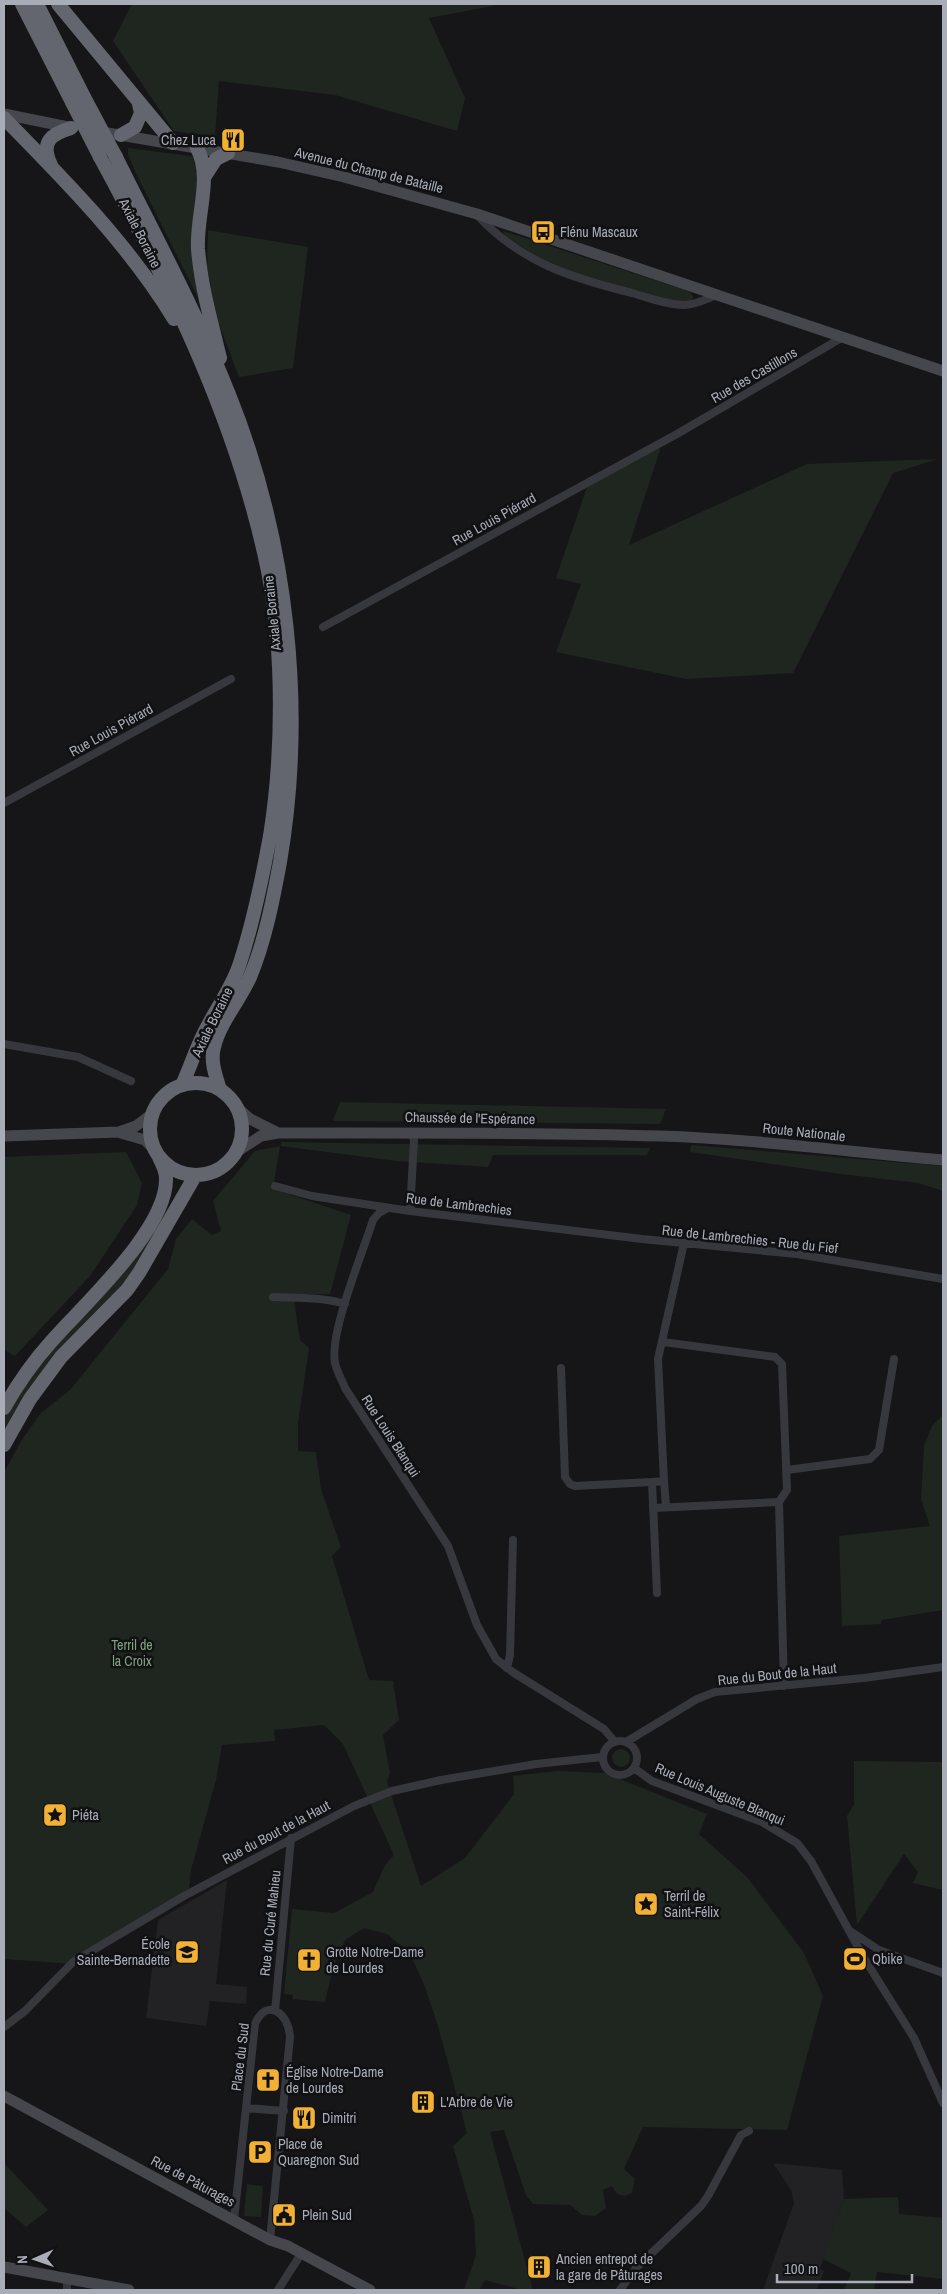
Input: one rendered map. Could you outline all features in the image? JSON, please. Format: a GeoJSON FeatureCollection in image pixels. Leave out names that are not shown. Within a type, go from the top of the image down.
{"type":"FeatureCollection","features":[{"type":"Feature","properties":{"kind":"highway"},"geometry":{"type":"LineString","coordinates":[[22,4],[78,99]]}},
{"type":"Feature","properties":{"kind":"highway"},"geometry":{"type":"LineString","coordinates":[[38,4],[78,99]]}},
{"type":"Feature","properties":{"kind":"highway"},"geometry":{"type":"LineString","coordinates":[[58,4],[173,143]]}},
{"type":"Feature","properties":{"kind":"highway","name":"Axiale Boraine"},"geometry":{"type":"LineString","coordinates":[[78,99],[100,157],[161,274],[205,370],[242,470],[268,571],[274,612],[277,666],[278,767],[265,865],[243,953],[230,986],[205,1030],[182,1085]]}},
{"type":"Feature","properties":{"kind":"highway","name":"Axiale Boraine"},"geometry":{"type":"LineString","coordinates":[[78,99],[116,157],[196,317],[230,397],[257,478],[280,578],[289,658],[291,760],[280,863],[260,947],[250,976],[214,1047],[212,1064],[220,1090]]}},
{"type":"Feature","properties":{"kind":"highway"},"geometry":{"type":"LineString","coordinates":[[121,135],[135,127],[140,114],[139,104]]}},
{"type":"Feature","properties":{"kind":"highway"},"geometry":{"type":"LineString","coordinates":[[4,118],[52,166],[145,276],[205,370]]}},
{"type":"Feature","properties":{"kind":"highway"},"geometry":{"type":"LineString","coordinates":[[52,166],[47,156],[48,142],[57,132],[71,128]]}},
{"type":"Feature","properties":{"kind":"highway"},"geometry":{"type":"LineString","coordinates":[[197,148],[202,157],[205,176],[198,223],[201,282],[230,397]]}},
{"type":"Feature","properties":{"kind":"highway"},"geometry":{"type":"LineString","coordinates":[[205,176],[216,159],[228,153]]}},
{"type":"Feature","properties":{"kind":"highway"},"geometry":{"type":"LineString","coordinates":[[4,1408],[39,1355],[110,1280],[144,1234],[160,1207],[165,1194],[165,1171],[156,1153],[150,1129],[152,1113],[164,1096],[182,1085],[202,1084],[220,1090],[234,1105],[239,1114],[242,1131],[236,1152],[220,1168],[212,1173],[195,1176],[174,1170],[156,1153]]}},
{"type":"Feature","properties":{"kind":"highway"},"geometry":{"type":"LineString","coordinates":[[4,1444],[30,1399],[61,1357],[126,1290],[139,1273],[195,1176]]}},
{"type":"Feature","properties":{"kind":"street","name":"Avenue du Champ de Bataille"},"geometry":{"type":"LineString","coordinates":[[4,114],[71,128],[228,153],[344,177],[477,214],[942,370]]}},
{"type":"Feature","properties":{"kind":"street"},"geometry":{"type":"LineString","coordinates":[[477,214],[500,238],[558,272],[580,280],[684,305],[694,304],[717,295]]}},
{"type":"Feature","properties":{"kind":"street","name":"Rue des Castillons"},"geometry":{"type":"LineString","coordinates":[[677,434],[843,337]]}},
{"type":"Feature","properties":{"kind":"street","name":"Rue Louis Piérard"},"geometry":{"type":"LineString","coordinates":[[323,627],[677,434]]}},
{"type":"Feature","properties":{"kind":"street","name":"Rue Louis Piérard"},"geometry":{"type":"LineString","coordinates":[[4,803],[231,679]]}},
{"type":"Feature","properties":{"kind":"street"},"geometry":{"type":"LineString","coordinates":[[4,1044],[78,1057],[130,1081]]}},
{"type":"Feature","properties":{"kind":"street"},"geometry":{"type":"LineString","coordinates":[[234,1105],[250,1119],[278,1132]]}},
{"type":"Feature","properties":{"kind":"street"},"geometry":{"type":"LineString","coordinates":[[4,1136],[119,1132],[136,1126],[152,1113]]}},
{"type":"Feature","properties":{"kind":"street"},"geometry":{"type":"LineString","coordinates":[[119,1132],[145,1140],[156,1153]]}},
{"type":"Feature","properties":{"kind":"street"},"geometry":{"type":"LineString","coordinates":[[236,1152],[261,1136],[278,1132]]}},
{"type":"Feature","properties":{"kind":"street","name":"Chaussée de l'Espérance"},"geometry":{"type":"LineString","coordinates":[[278,1132],[661,1136]]}},
{"type":"Feature","properties":{"kind":"street"},"geometry":{"type":"LineString","coordinates":[[410,1211],[414,1141],[412,1133]]}},
{"type":"Feature","properties":{"kind":"street","name":"Route Nationale"},"geometry":{"type":"LineString","coordinates":[[661,1136],[731,1140],[943,1160]]}},
{"type":"Feature","properties":{"kind":"street","name":"Rue de Lambrechies"},"geometry":{"type":"LineString","coordinates":[[275,1186],[312,1196],[388,1208],[642,1239]]}},
{"type":"Feature","properties":{"kind":"street","name":"Rue Louis Blanqui"},"geometry":{"type":"LineString","coordinates":[[388,1208],[379,1213],[373,1220],[345,1304],[337,1335],[335,1362],[345,1388],[448,1546],[477,1625],[496,1659],[507,1668],[604,1729],[615,1742]]}},
{"type":"Feature","properties":{"kind":"street","name":"Rue de Lambrechies - Rue du Fief"},"geometry":{"type":"LineString","coordinates":[[642,1239],[797,1254],[943,1279]]}},
{"type":"Feature","properties":{"kind":"street"},"geometry":{"type":"LineString","coordinates":[[666,1507],[658,1359],[684,1243]]}},
{"type":"Feature","properties":{"kind":"street"},"geometry":{"type":"LineString","coordinates":[[274,1297],[333,1300],[345,1304]]}},
{"type":"Feature","properties":{"kind":"street"},"geometry":{"type":"LineString","coordinates":[[663,1342],[774,1357],[782,1364],[787,1470],[787,1490],[779,1502],[784,1686]]}},
{"type":"Feature","properties":{"kind":"street"},"geometry":{"type":"LineString","coordinates":[[787,1470],[870,1459],[879,1450],[894,1359]]}},
{"type":"Feature","properties":{"kind":"street"},"geometry":{"type":"LineString","coordinates":[[561,1368],[565,1477],[567,1481],[575,1486],[664,1481]]}},
{"type":"Feature","properties":{"kind":"street"},"geometry":{"type":"LineString","coordinates":[[652,1482],[657,1593]]}},
{"type":"Feature","properties":{"kind":"street"},"geometry":{"type":"LineString","coordinates":[[654,1508],[779,1502]]}},
{"type":"Feature","properties":{"kind":"street"},"geometry":{"type":"LineString","coordinates":[[507,1668],[510,1655],[513,1540]]}},
{"type":"Feature","properties":{"kind":"street","name":"Rue du Bout de la Haut"},"geometry":{"type":"LineString","coordinates":[[626,1742],[697,1699],[715,1692],[864,1678],[943,1667]]}},
{"type":"Feature","properties":{"kind":"street"},"geometry":{"type":"LineString","coordinates":[[615,1742],[626,1742],[637,1753],[634,1768],[623,1775],[608,1770],[602,1757],[605,1748],[615,1742]]}},
{"type":"Feature","properties":{"kind":"street","name":"Rue du Bout de la Haut"},"geometry":{"type":"LineString","coordinates":[[4,2027],[25,2011],[73,1962],[184,1896],[291,1838],[367,1800],[441,1780],[536,1764],[602,1757]]}},
{"type":"Feature","properties":{"kind":"street","name":"Rue Louis Auguste Blanqui"},"geometry":{"type":"LineString","coordinates":[[634,1768],[652,1781],[762,1822],[797,1843],[811,1861],[864,1958],[914,2038],[943,2103]]}},
{"type":"Feature","properties":{"kind":"street","name":"Rue du Curé Mahieu"},"geometry":{"type":"LineString","coordinates":[[275,2011],[291,1838]]}},
{"type":"Feature","properties":{"kind":"street"},"geometry":{"type":"LineString","coordinates":[[849,1930],[879,1950],[943,1972]]}},
{"type":"Feature","properties":{"kind":"street"},"geometry":{"type":"LineString","coordinates":[[270,2240],[284,2111],[290,2028],[284,2016],[275,2011]]}},
{"type":"Feature","properties":{"kind":"street","name":"Place du Sud"},"geometry":{"type":"LineString","coordinates":[[234,2220],[255,2024],[258,2016],[264,2012],[275,2011]]}},
{"type":"Feature","properties":{"kind":"street","name":"Rue de Pâturages"},"geometry":{"type":"LineString","coordinates":[[4,2096],[270,2240],[288,2246],[370,2290]]}},
{"type":"Feature","properties":{"kind":"street","name":"Place du Sud"},"geometry":{"type":"LineString","coordinates":[[246,2108],[284,2111]]}},
{"type":"Feature","properties":{"kind":"street"},"geometry":{"type":"LineString","coordinates":[[620,2290],[637,2267],[701,2206],[741,2135],[749,2132]]}},
{"type":"Feature","properties":{"kind":"street"},"geometry":{"type":"LineString","coordinates":[[278,2290],[301,2254]]}},
{"type":"Feature","properties":{"kind":"street"},"geometry":{"type":"LineString","coordinates":[[4,2266],[130,2290]]}},
{"type":"Feature","properties":{"kind":"street"},"geometry":{"type":"LineString","coordinates":[[67,2278],[67,2290]]}},
{"type":"Feature","properties":{"kind":"shaded area","name":"École Sainte-Bernadette"},"geometry":{"type":"Polygon","coordinates":[[[227,1880],[216,1984],[247,1987],[246,2004],[210,2001],[206,2026],[146,2018],[158,1920],[227,1880]]]}},
{"type":"Feature","properties":{"kind":"shaded area"},"geometry":{"type":"Polygon","coordinates":[[[773,2163],[842,2170],[844,2199],[820,2269],[824,2271],[817,2290],[763,2290],[794,2203],[791,2190],[773,2163]]]}},
{"type":"Feature","properties":{"kind":"green space"},"geometry":{"type":"Polygon","coordinates":[[[132,4],[492,4],[493,6],[429,18],[465,98],[457,131],[335,95],[219,81],[215,137],[174,131],[113,41],[132,4]]]}},
{"type":"Feature","properties":{"kind":"green space"},"geometry":{"type":"Polygon","coordinates":[[[128,148],[198,157],[199,171],[194,212],[199,300],[136,174],[128,154],[128,148]]]}},
{"type":"Feature","properties":{"kind":"green space"},"geometry":{"type":"Polygon","coordinates":[[[208,230],[308,247],[293,368],[239,377],[217,319],[207,267],[208,230]]]}},
{"type":"Feature","properties":{"kind":"green space"},"geometry":{"type":"Polygon","coordinates":[[[503,231],[688,291],[693,296],[692,301],[673,303],[560,271],[505,236],[503,231]]]}},
{"type":"Feature","properties":{"kind":"green space"},"geometry":{"type":"Polygon","coordinates":[[[661,447],[629,545],[807,464],[938,459],[893,473],[793,673],[686,679],[556,652],[581,584],[556,578],[587,487],[661,447]]]}},
{"type":"Feature","properties":{"kind":"green space"},"geometry":{"type":"Polygon","coordinates":[[[340,1102],[666,1109],[660,1124],[333,1121],[340,1102]]]}},
{"type":"Feature","properties":{"kind":"green space"},"geometry":{"type":"Polygon","coordinates":[[[282,1142],[650,1148],[647,1155],[493,1155],[488,1167],[397,1161],[280,1146],[282,1142]]]}},
{"type":"Feature","properties":{"kind":"green space"},"geometry":{"type":"Polygon","coordinates":[[[691,1145],[943,1166],[943,1191],[918,1183],[690,1152],[691,1145]]]}},
{"type":"Feature","properties":{"kind":"green space","name":"Terril de la Croix"},"geometry":{"type":"Polygon","coordinates":[[[280,1146],[273,1189],[351,1215],[330,1294],[293,1294],[300,1340],[309,1348],[298,1423],[298,1451],[316,1452],[321,1489],[341,1547],[332,1556],[369,1680],[393,1681],[399,1720],[383,1735],[390,1773],[387,1782],[421,1886],[465,1858],[514,1794],[513,1776],[558,1771],[605,1773],[707,1814],[699,1834],[747,1877],[804,1953],[823,1996],[787,2130],[643,2127],[624,2169],[635,2179],[632,2193],[625,2196],[617,2194],[612,2186],[603,2190],[606,2208],[595,2216],[582,2215],[570,2205],[533,2204],[526,2195],[504,2130],[490,2132],[533,2290],[522,2290],[485,2280],[479,2290],[464,2290],[476,2255],[474,2220],[453,2146],[467,2133],[438,2026],[425,1987],[410,1953],[387,1934],[364,1928],[345,1940],[333,1968],[325,2002],[292,1999],[293,1995],[284,1994],[292,1909],[334,1913],[373,1892],[385,1865],[394,1855],[343,1744],[324,1725],[274,1730],[275,1741],[222,1745],[216,1780],[191,1870],[188,1897],[74,1964],[4,1959],[4,1472],[23,1438],[41,1413],[70,1390],[168,1269],[176,1239],[192,1219],[212,1235],[221,1231],[213,1201],[255,1151],[280,1146]]]}},
{"type":"Feature","properties":{"kind":"green space"},"geometry":{"type":"Polygon","coordinates":[[[126,1152],[142,1183],[137,1205],[90,1276],[15,1356],[4,1350],[4,1157],[126,1152]]]}},
{"type":"Feature","properties":{"kind":"green space"},"geometry":{"type":"Polygon","coordinates":[[[170,1203],[154,1238],[132,1274],[4,1434],[4,1418],[26,1381],[50,1351],[141,1249],[170,1203]]]}},
{"type":"Feature","properties":{"kind":"green space"},"geometry":{"type":"Polygon","coordinates":[[[943,1415],[943,1610],[882,1620],[881,1624],[842,1626],[839,1536],[930,1526],[921,1499],[924,1446],[932,1426],[943,1415]]]}},
{"type":"Feature","properties":{"kind":"green space"},"geometry":{"type":"Polygon","coordinates":[[[621,1749],[627,1752],[630,1758],[627,1764],[621,1767],[615,1764],[612,1758],[615,1752],[621,1749]]]}},
{"type":"Feature","properties":{"kind":"green space"},"geometry":{"type":"Polygon","coordinates":[[[854,1761],[943,1762],[943,1890],[913,1883],[918,1872],[904,1854],[857,1925],[847,1816],[854,1804],[854,1761]]]}},
{"type":"Feature","properties":{"kind":"green space"},"geometry":{"type":"Polygon","coordinates":[[[4,2163],[48,2210],[26,2227],[4,2208],[4,2163]]]}},
{"type":"Feature","properties":{"kind":"green space"},"geometry":{"type":"Polygon","coordinates":[[[247,2184],[263,2186],[261,2217],[244,2216],[247,2184]]]}},
{"type":"Feature","properties":{"kind":"green space"},"geometry":{"type":"Polygon","coordinates":[[[898,2197],[899,2214],[943,2218],[943,2279],[877,2272],[874,2290],[844,2290],[851,2273],[823,2259],[844,2199],[898,2197]]]}},
{"type":"Feature","properties":{"kind":"place","name":"Chez Luca"},"geometry":{"type":"Point","coordinates":[233,140]}},
{"type":"Feature","properties":{"kind":"place","name":"Flénu Mascaux"},"geometry":{"type":"Point","coordinates":[543,232]}},
{"type":"Feature","properties":{"kind":"place","name":"Piéta"},"geometry":{"type":"Point","coordinates":[55,1815]}},
{"type":"Feature","properties":{"kind":"place","name":"Terril de Saint-Félix"},"geometry":{"type":"Point","coordinates":[646,1904]}},
{"type":"Feature","properties":{"kind":"place","name":"École Sainte-Bernadette"},"geometry":{"type":"Point","coordinates":[187,1952]}},
{"type":"Feature","properties":{"kind":"place","name":"Qbike"},"geometry":{"type":"Point","coordinates":[855,1959]}},
{"type":"Feature","properties":{"kind":"place","name":"Grotte Notre-Dame de Lourdes"},"geometry":{"type":"Point","coordinates":[309,1960]}},
{"type":"Feature","properties":{"kind":"place","name":"Église Notre-Dame de Lourdes"},"geometry":{"type":"Point","coordinates":[268,2080]}},
{"type":"Feature","properties":{"kind":"place","name":"L'Arbre de Vie"},"geometry":{"type":"Point","coordinates":[423,2102]}},
{"type":"Feature","properties":{"kind":"place","name":"Dimitri"},"geometry":{"type":"Point","coordinates":[304,2118]}},
{"type":"Feature","properties":{"kind":"place","name":"Place de Quaregnon Sud"},"geometry":{"type":"Point","coordinates":[260,2152]}},
{"type":"Feature","properties":{"kind":"place","name":"Plein Sud"},"geometry":{"type":"Point","coordinates":[284,2215]}},
{"type":"Feature","properties":{"kind":"place","name":"Ancien entrepot de la gare de Pâturages"},"geometry":{"type":"Point","coordinates":[539,2267]}}]}
